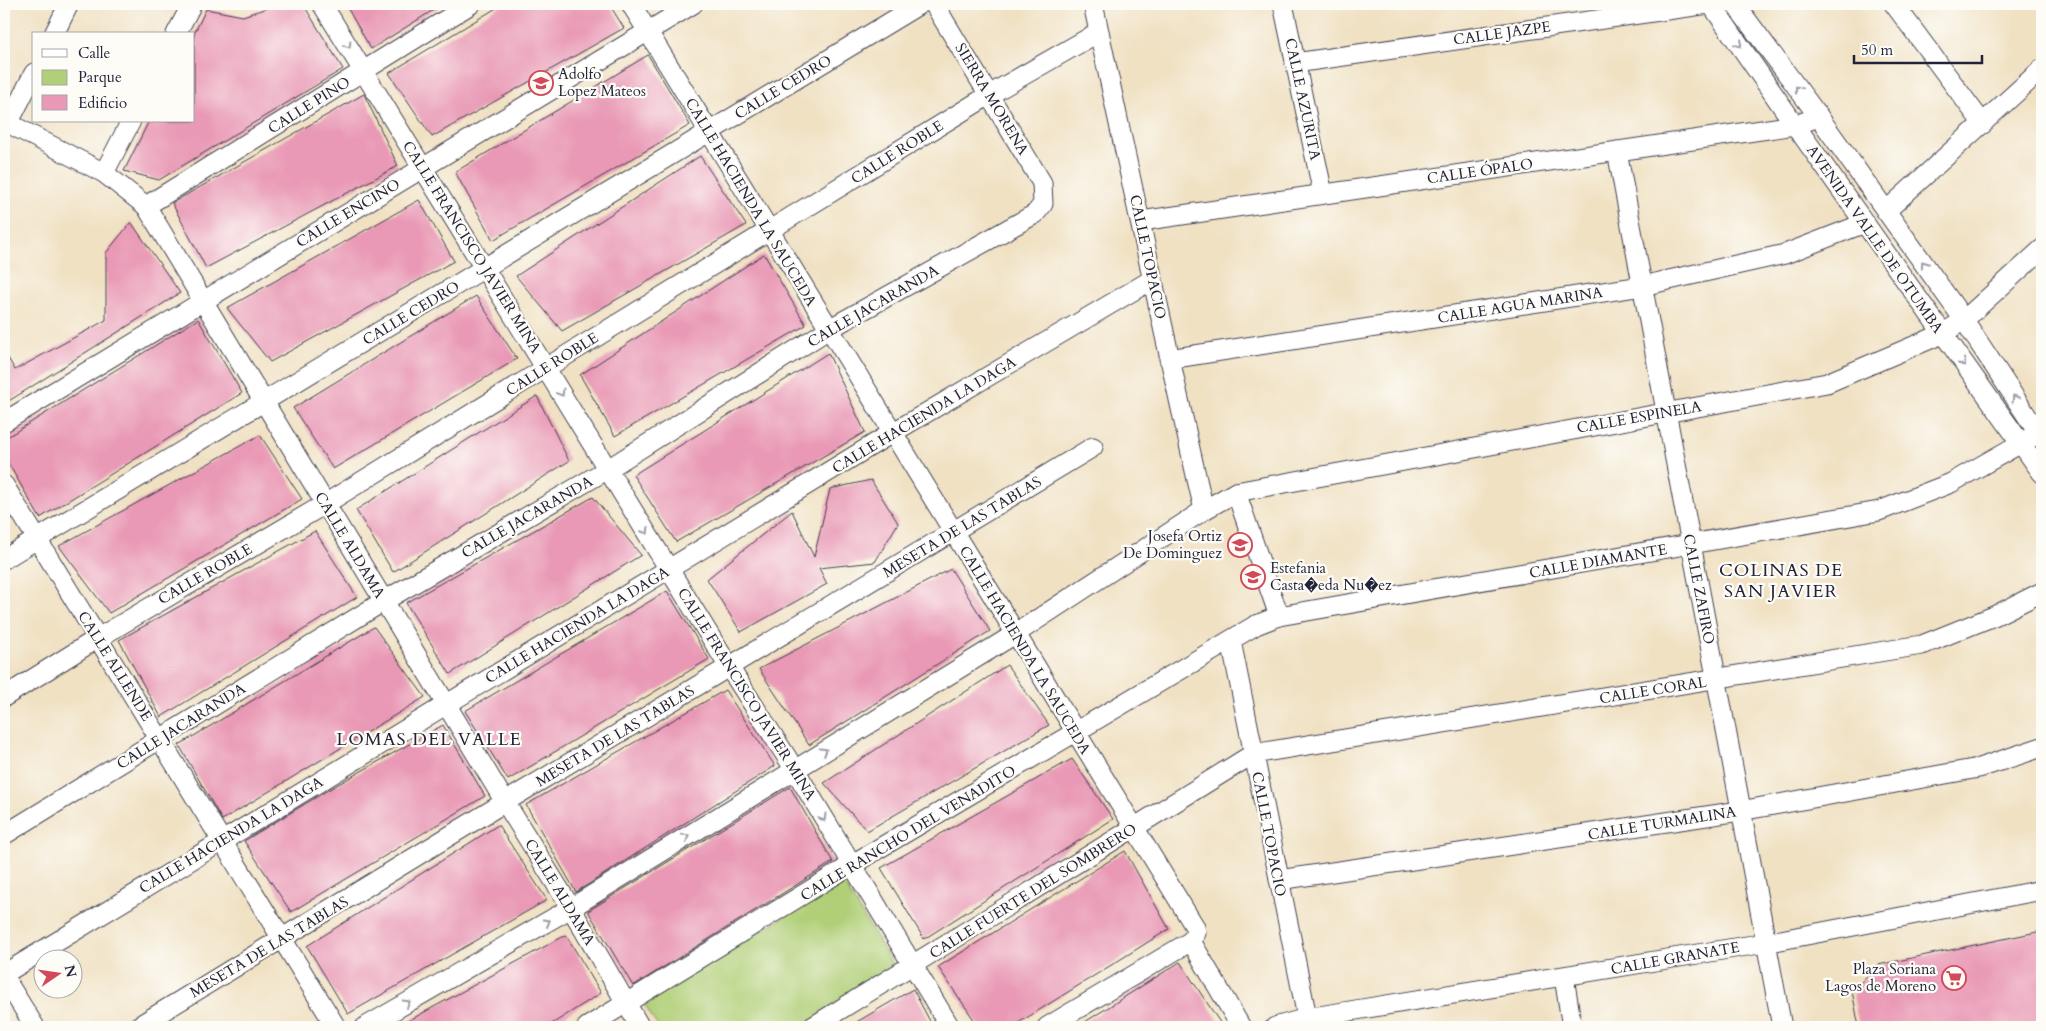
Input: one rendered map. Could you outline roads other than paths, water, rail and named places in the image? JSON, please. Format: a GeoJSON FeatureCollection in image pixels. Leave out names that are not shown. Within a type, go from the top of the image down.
{"type":"FeatureCollection","features":[{"type":"Feature","properties":{"kind":"street"},"geometry":{"type":"LineString","coordinates":[[57,28],[69,4]]}},
{"type":"Feature","properties":{"kind":"street"},"geometry":{"type":"LineString","coordinates":[[177,32],[192,4]]}},
{"type":"Feature","properties":{"kind":"street","name":"CALLE FRANCISCO JAVIER MINA"},"geometry":{"type":"LineString","coordinates":[[322,4],[794,770],[950,1027]]}},
{"type":"Feature","properties":{"kind":"street","name":"CALLE PINO"},"geometry":{"type":"LineString","coordinates":[[146,206],[471,4]]}},
{"type":"Feature","properties":{"kind":"street","name":"CALLE HACIENDA LA SAUCEDA"},"geometry":{"type":"LineString","coordinates":[[631,4],[1195,927],[1196,933],[1192,940],[1241,1027]]}},
{"type":"Feature","properties":{"kind":"street","name":"CALLE ENCINO"},"geometry":{"type":"LineString","coordinates":[[4,422],[693,4]]}},
{"type":"Feature","properties":{"kind":"street","name":"CALLE CEDRO"},"geometry":{"type":"LineString","coordinates":[[4,560],[920,4]]}},
{"type":"Feature","properties":{"kind":"street","name":"SIERRA MORENA"},"geometry":{"type":"LineString","coordinates":[[934,4],[1042,183],[1044,196]]}},
{"type":"Feature","properties":{"kind":"street","name":"CALLE TOPACIO"},"geometry":{"type":"LineString","coordinates":[[1093,4],[1169,359],[1204,510]]}},
{"type":"Feature","properties":{"kind":"street","name":"CALLE AZURITA"},"geometry":{"type":"LineString","coordinates":[[1283,4],[1323,194]]}},
{"type":"Feature","properties":{"kind":"street","name":"CALLE JAZPE"},"geometry":{"type":"LineString","coordinates":[[1295,63],[1710,4]]}},
{"type":"Feature","properties":{"kind":"street","name":"AVENIDA VALLE DE OTUMBA"},"geometry":{"type":"LineString","coordinates":[[1710,4],[2042,473]]}},
{"type":"Feature","properties":{"kind":"street","name":"AVENIDA VALLE DE OTUMBA"},"geometry":{"type":"LineString","coordinates":[[1734,4],[1964,320],[2041,435]]}},
{"type":"Feature","properties":{"kind":"street"},"geometry":{"type":"LineString","coordinates":[[1894,4],[1984,124]]}},
{"type":"Feature","properties":{"kind":"street","name":"CALLE ROBLE"},"geometry":{"type":"LineString","coordinates":[[4,696],[98,638],[325,504],[989,95],[1100,32]]}},
{"type":"Feature","properties":{"kind":"street"},"geometry":{"type":"LineString","coordinates":[[1886,211],[1984,124],[2042,69]]}},
{"type":"Feature","properties":{"kind":"street"},"geometry":{"type":"LineString","coordinates":[[6,122],[32,76]]}},
{"type":"Feature","properties":{"kind":"street","name":"CALLE ÓPALO"},"geometry":{"type":"LineString","coordinates":[[1140,221],[1794,125],[1818,117]]}},
{"type":"Feature","properties":{"kind":"street","name":"CALLE ALDAMA"},"geometry":{"type":"LineString","coordinates":[[6,122],[104,173],[146,206],[446,705],[571,908],[640,1027]]}},
{"type":"Feature","properties":{"kind":"street"},"geometry":{"type":"LineString","coordinates":[[104,173],[130,122]]}},
{"type":"Feature","properties":{"kind":"street","name":"CALLE ZAFIRO"},"geometry":{"type":"LineString","coordinates":[[1617,151],[1782,1027]]}},
{"type":"Feature","properties":{"kind":"street","name":"CALLE JACARANDA"},"geometry":{"type":"LineString","coordinates":[[4,835],[384,601],[608,469],[829,329],[1035,214],[1044,204],[1044,196]]}},
{"type":"Feature","properties":{"kind":"street","name":"CALLE AGUA MARINA"},"geometry":{"type":"LineString","coordinates":[[1169,359],[1642,286],[1785,254],[1865,223]]}},
{"type":"Feature","properties":{"kind":"street","name":"CALLE ESPINELA"},"geometry":{"type":"LineString","coordinates":[[365,1027],[571,908],[1015,634],[1204,510],[1236,492],[1827,383],[1942,334],[1964,320],[2042,249]]}},
{"type":"Feature","properties":{"kind":"street","name":"CALLE HACIENDA LA DAGA"},"geometry":{"type":"LineString","coordinates":[[4,975],[892,433],[1153,279]]}},
{"type":"Feature","properties":{"kind":"street","name":"CALLE DIAMANTE"},"geometry":{"type":"LineString","coordinates":[[1230,641],[1256,625],[1279,616],[1879,512],[1951,483],[2041,435]]}},
{"type":"Feature","properties":{"kind":"street","name":"MESETA DE LAS TABLAS"},"geometry":{"type":"LineString","coordinates":[[137,1027],[1093,447]]}},
{"type":"Feature","properties":{"kind":"street","name":"CALLE ALLENDE"},"geometry":{"type":"LineString","coordinates":[[4,485],[336,1027]]}},
{"type":"Feature","properties":{"kind":"street"},"geometry":{"type":"LineString","coordinates":[[1236,492],[1279,616]]}},
{"type":"Feature","properties":{"kind":"street","name":"CALLE CORAL"},"geometry":{"type":"LineString","coordinates":[[1253,754],[1922,646],[1994,616],[2042,592]]}},
{"type":"Feature","properties":{"kind":"street","name":"CALLE TOPACIO"},"geometry":{"type":"LineString","coordinates":[[1230,641],[1308,1023]]}},
{"type":"Feature","properties":{"kind":"street","name":"CALLE RANCHO DEL VENADITO"},"geometry":{"type":"LineString","coordinates":[[587,1027],[851,865],[1230,641]]}},
{"type":"Feature","properties":{"kind":"street","name":"CALLE TURMALINA"},"geometry":{"type":"LineString","coordinates":[[1279,880],[1740,811],[1979,768],[2042,747]]}},
{"type":"Feature","properties":{"kind":"street","name":"CALLE FUERTE DEL SOMBRERO"},"geometry":{"type":"LineString","coordinates":[[812,1027],[1253,754]]}},
{"type":"Feature","properties":{"kind":"street","name":"CALLE GRANATE"},"geometry":{"type":"LineString","coordinates":[[1275,1027],[1308,1023],[1765,943],[2042,890]]}},
{"type":"Feature","properties":{"kind":"street"},"geometry":{"type":"LineString","coordinates":[[1047,1027],[1192,940]]}},
{"type":"Feature","properties":{"kind":"street"},"geometry":{"type":"LineString","coordinates":[[4,975],[35,1027]]}},
{"type":"Feature","properties":{"kind":"street"},"geometry":{"type":"LineString","coordinates":[[1564,977],[1572,1027]]}},
{"type":"Feature","properties":{"kind":"place","name":"Adolfo Lopez Mateos"},"geometry":{"type":"Point","coordinates":[541,83]}},
{"type":"Feature","properties":{"kind":"place","name":"Josefa Ortiz De Dominguez"},"geometry":{"type":"Point","coordinates":[1240,545]}},
{"type":"Feature","properties":{"kind":"place","name":"Estefania Casta�eda Nu�ez"},"geometry":{"type":"Point","coordinates":[1253,577]}},
{"type":"Feature","properties":{"kind":"place","name":"Plaza Soriana Lagos de Moreno"},"geometry":{"type":"Point","coordinates":[1954,978]}},
{"type":"Feature","properties":{"kind":"district","name":"COLINAS DE SAN JAVIER"},"geometry":{"type":"Point","coordinates":[1781,580]}},
{"type":"Feature","properties":{"kind":"district","name":"LOMAS DEL VALLE"},"geometry":{"type":"Point","coordinates":[429,739]}}]}
